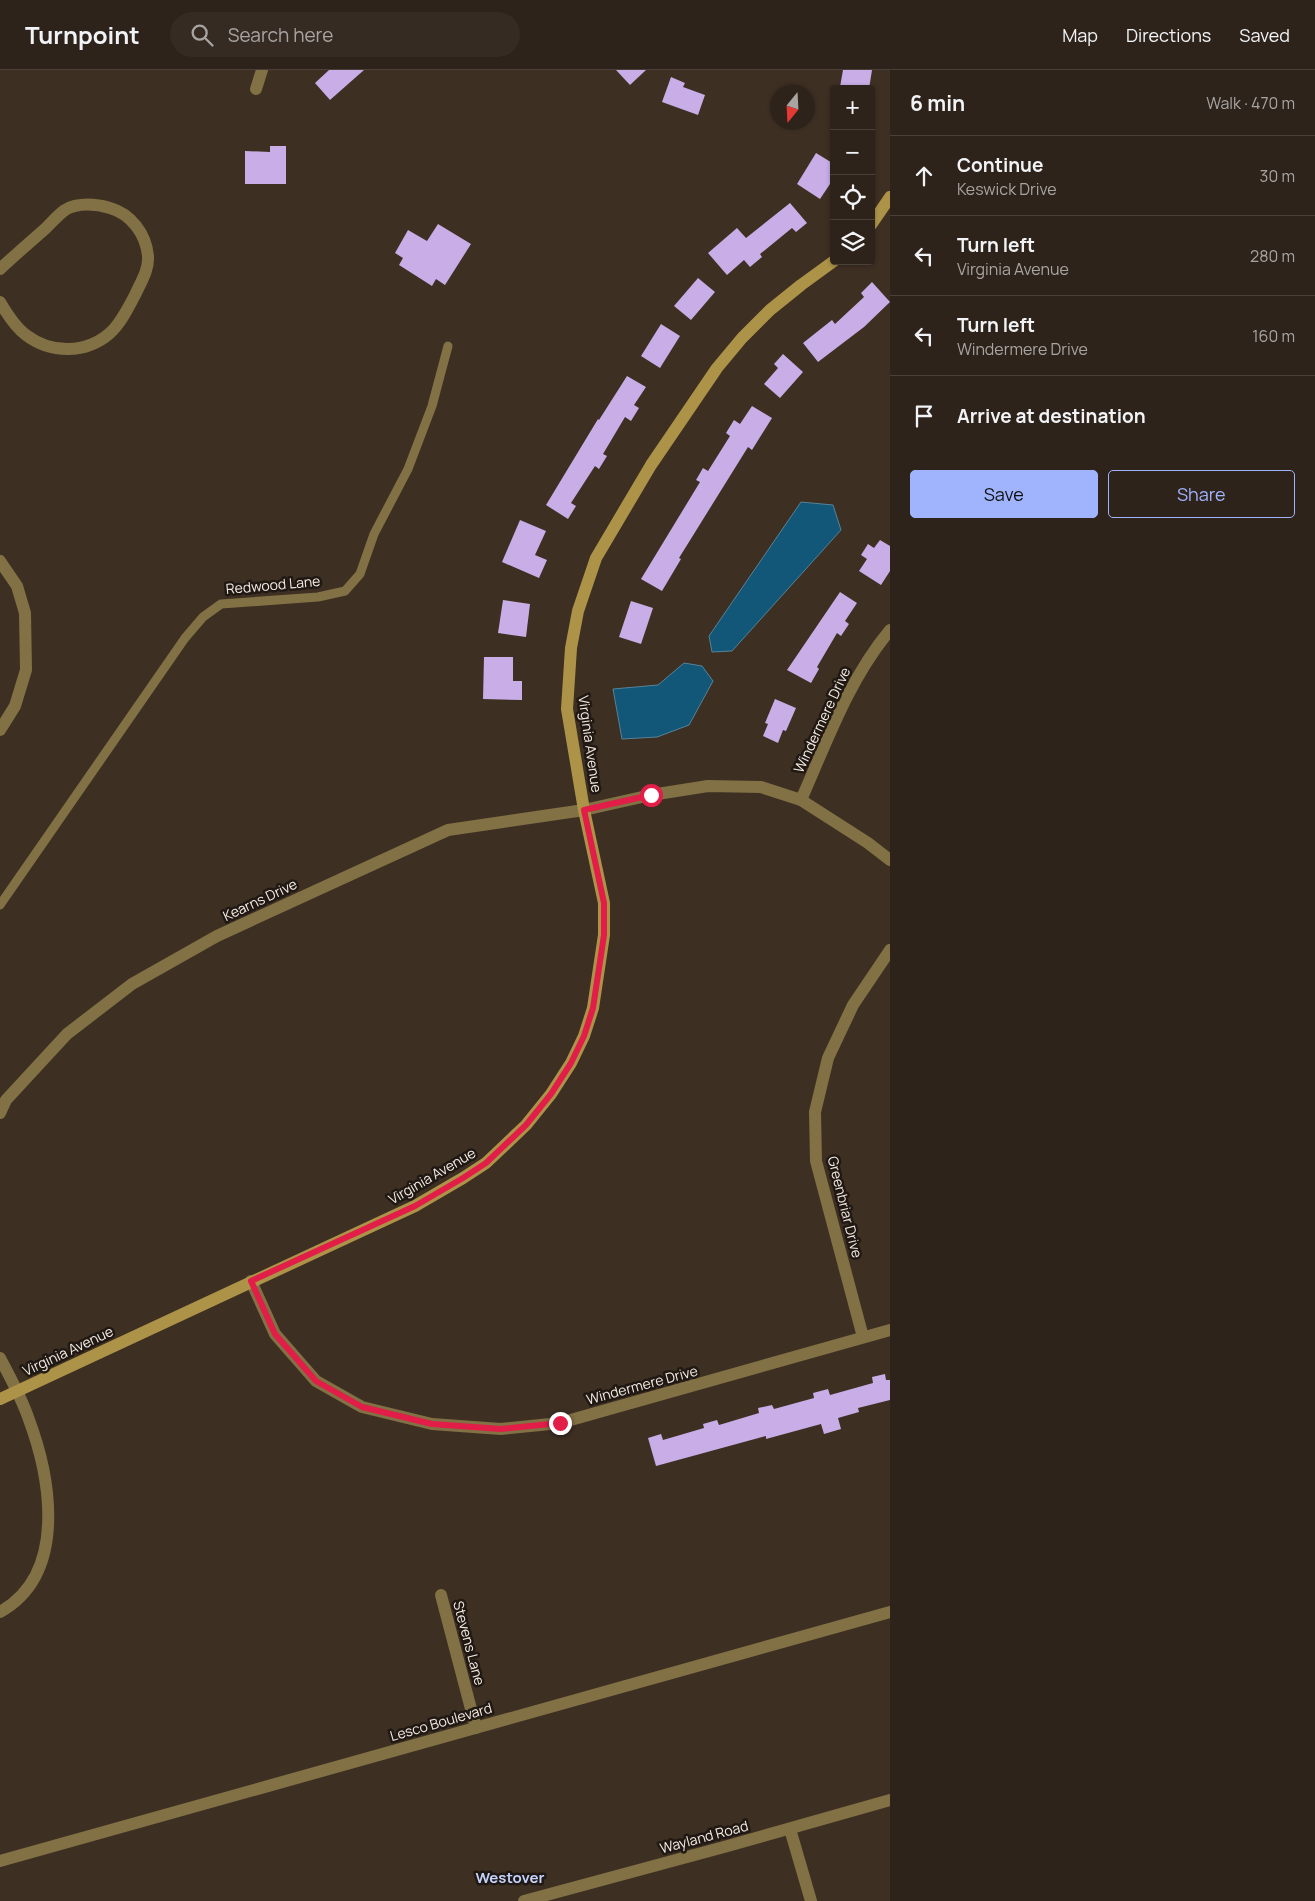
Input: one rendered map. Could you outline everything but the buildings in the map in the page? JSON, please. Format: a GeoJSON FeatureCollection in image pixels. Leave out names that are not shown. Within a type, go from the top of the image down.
{"type":"FeatureCollection","features":[{"type":"Feature","properties":{"kind":"street"},"geometry":{"type":"LineString","coordinates":[[256,89],[262,70]]}},
{"type":"Feature","properties":{"kind":"street"},"geometry":{"type":"LineString","coordinates":[[874,220],[890,197]]}},
{"type":"Feature","properties":{"kind":"street"},"geometry":{"type":"LineString","coordinates":[[0,269],[67,209],[84,205],[100,205],[127,215],[138,228],[148,255],[147,270],[128,308],[111,332],[97,342],[82,348],[64,350],[43,345],[25,334],[11,319],[0,302]]}},
{"type":"Feature","properties":{"kind":"street","name":"Virginia Avenue"},"geometry":{"type":"LineString","coordinates":[[0,1399],[415,1206],[486,1163],[526,1125],[551,1094],[571,1063],[587,1027],[593,1008],[604,935],[604,903],[584,810],[567,709],[567,686],[571,648],[578,611],[596,558],[651,465],[717,368],[742,338],[770,310],[830,264]]}},
{"type":"Feature","properties":{"kind":"street"},"geometry":{"type":"LineString","coordinates":[[0,561],[17,586],[25,612],[26,670],[16,706],[0,730]]}},
{"type":"Feature","properties":{"kind":"street","name":"Windermere Drive"},"geometry":{"type":"LineString","coordinates":[[801,800],[840,709],[873,650],[890,630]]}},
{"type":"Feature","properties":{"kind":"street","name":"Kearns Drive"},"geometry":{"type":"LineString","coordinates":[[0,1113],[6,1100],[67,1034],[132,984],[217,936],[448,830],[584,810],[651,795],[708,786],[762,787],[801,800],[868,843],[890,860]]}},
{"type":"Feature","properties":{"kind":"street","name":"Greenbriar Drive"},"geometry":{"type":"LineString","coordinates":[[864,1337],[816,1161],[815,1112],[828,1058],[832,1049],[853,1005],[890,950]]}},
{"type":"Feature","properties":{"kind":"street","name":"Windermere Drive"},"geometry":{"type":"LineString","coordinates":[[251,1281],[275,1334],[316,1381],[362,1407],[432,1424],[501,1429],[560,1423],[890,1330]]}},
{"type":"Feature","properties":{"kind":"street"},"geometry":{"type":"LineString","coordinates":[[0,1358],[28,1416],[44,1475],[49,1524],[45,1549],[38,1572],[22,1596],[0,1612]]}},
{"type":"Feature","properties":{"kind":"street","name":"Stevens Lane"},"geometry":{"type":"LineString","coordinates":[[441,1595],[476,1728]]}},
{"type":"Feature","properties":{"kind":"street","name":"Lesco Boulevard"},"geometry":{"type":"LineString","coordinates":[[0,1861],[890,1612]]}},
{"type":"Feature","properties":{"kind":"street","name":"Wayland Road"},"geometry":{"type":"LineString","coordinates":[[524,1901],[890,1800]]}},
{"type":"Feature","properties":{"kind":"street"},"geometry":{"type":"LineString","coordinates":[[790,1829],[811,1901]]}},
{"type":"Feature","properties":{"kind":"lane","name":"Redwood Lane"},"geometry":{"type":"LineString","coordinates":[[0,905],[185,638],[203,617],[221,604],[318,596],[345,591],[360,574],[374,534],[411,460],[432,406],[448,346]]}},
{"type":"Feature","properties":{"kind":"water"},"geometry":{"type":"Polygon","coordinates":[[[801,502],[833,505],[841,530],[732,651],[712,652],[709,636],[801,502]]]}},
{"type":"Feature","properties":{"kind":"water"},"geometry":{"type":"Polygon","coordinates":[[[684,663],[702,666],[713,681],[689,725],[657,737],[622,739],[613,689],[658,685],[684,663]]]}},
{"type":"Feature","properties":{"kind":"district","name":"Westover"},"geometry":{"type":"Point","coordinates":[510,1878]}},
{"type":"Feature","properties":{"kind":"route"},"geometry":{"type":"LineString","coordinates":[[560,1423],[501,1429],[432,1424],[362,1407],[316,1381],[275,1334],[251,1281],[415,1206],[486,1163],[526,1125],[551,1094],[571,1063],[584,1036],[593,1008],[604,935],[604,903],[592,840],[584,810],[651,795]]}}]}
